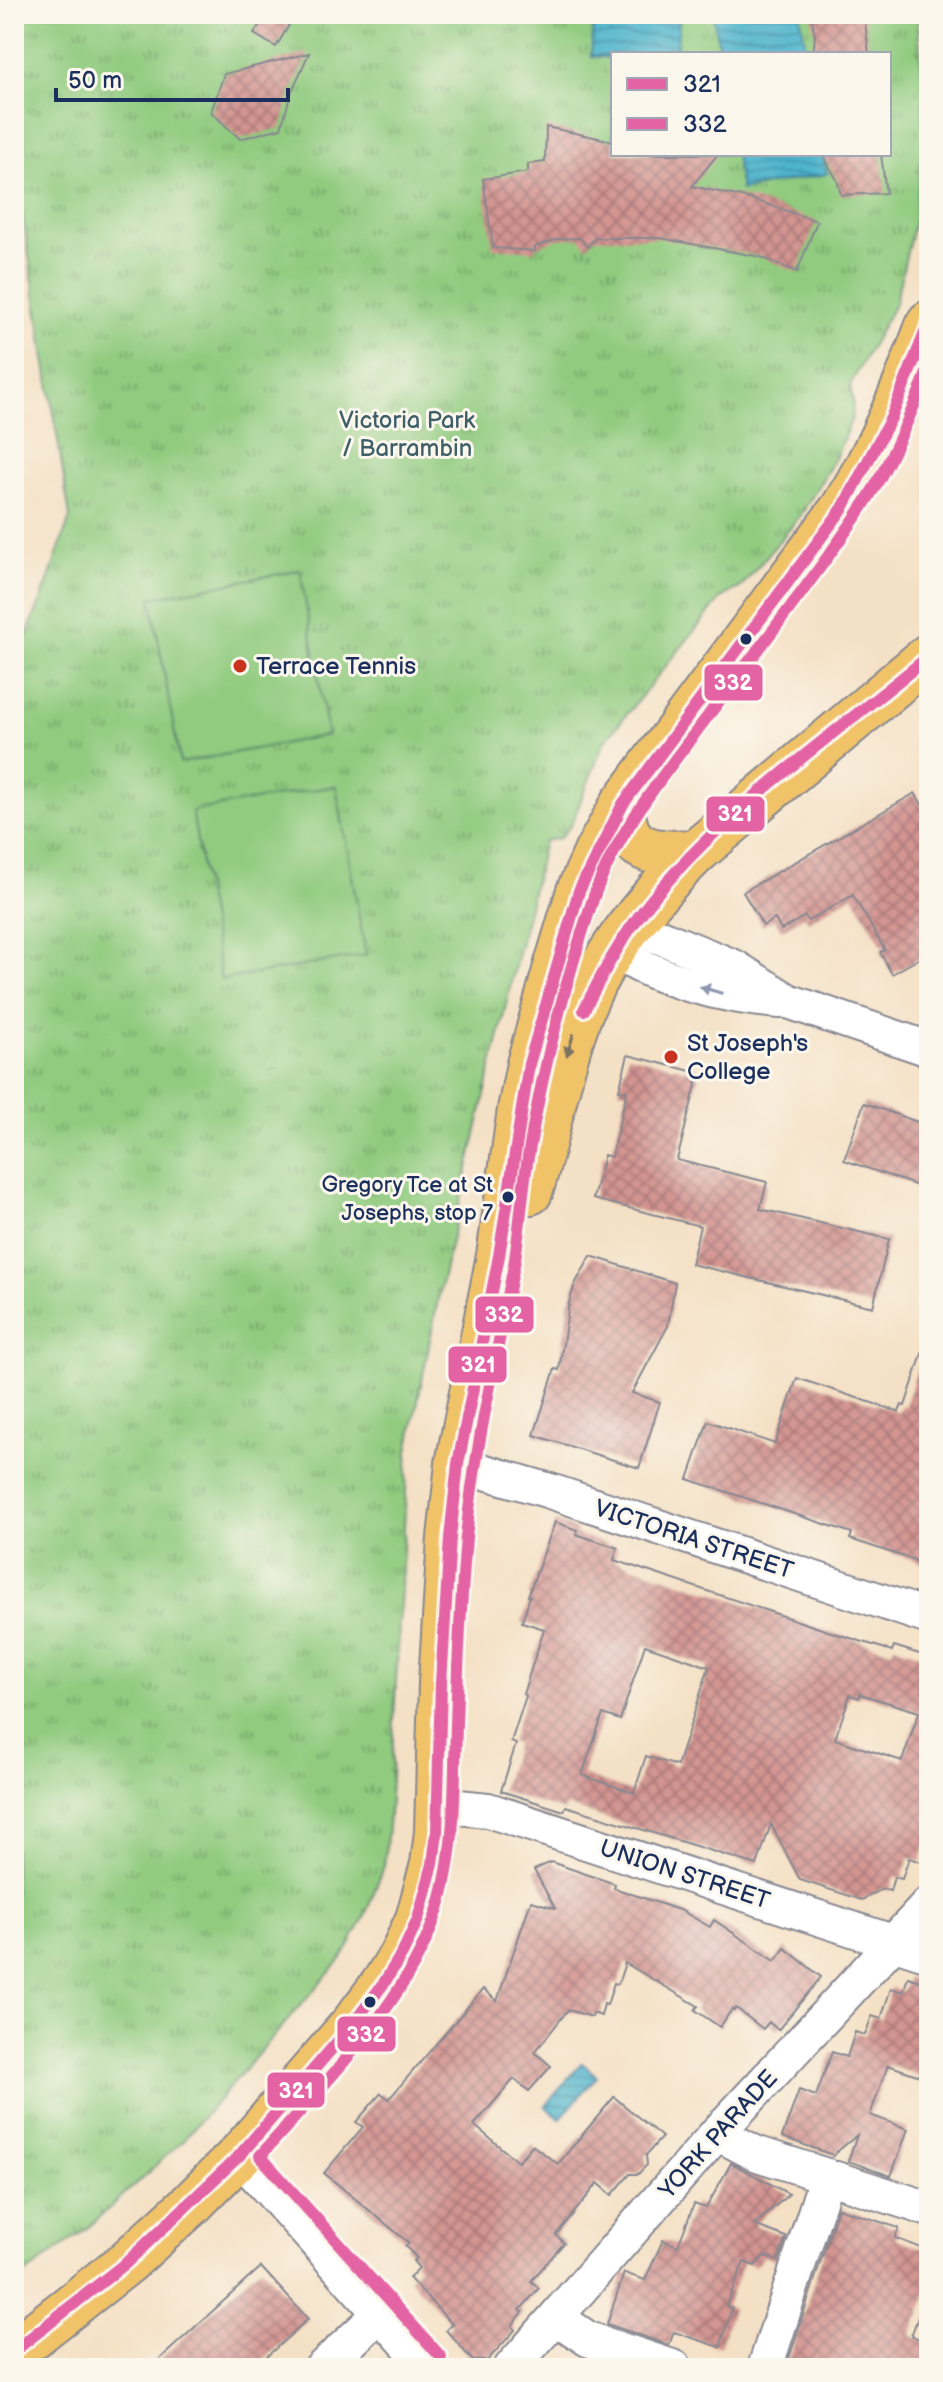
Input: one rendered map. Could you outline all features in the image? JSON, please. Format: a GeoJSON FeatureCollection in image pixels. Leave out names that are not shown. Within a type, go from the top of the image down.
{"type":"FeatureCollection","features":[{"type":"Feature","properties":{"kind":"main road"},"geometry":{"type":"LineString","coordinates":[[14,2351],[126,2263],[239,2156],[353,2024],[384,1983],[418,1919],[436,1842],[443,1654],[458,1464],[499,1256],[512,1157],[529,1064],[579,891],[623,804],[843,508],[869,467],[901,400],[929,323]]}},
{"type":"Feature","properties":{"kind":"main road"},"geometry":{"type":"LineString","coordinates":[[499,1256],[530,1191],[574,1035],[600,972],[622,938],[672,875],[696,852],[929,656]]}},
{"type":"Feature","properties":{"kind":"main road"},"geometry":{"type":"LineString","coordinates":[[623,804],[625,826],[638,846],[653,852],[696,852]]}},
{"type":"Feature","properties":{"kind":"main road"},"geometry":{"type":"LineString","coordinates":[[579,891],[622,938]]}},
{"type":"Feature","properties":{"kind":"street"},"geometry":{"type":"LineString","coordinates":[[622,938],[734,967],[788,1001],[929,1049]]}},
{"type":"Feature","properties":{"kind":"street","name":"VICTORIA STREET"},"geometry":{"type":"LineString","coordinates":[[458,1464],[550,1491],[929,1617]]}},
{"type":"Feature","properties":{"kind":"street","name":"UNION STREET"},"geometry":{"type":"LineString","coordinates":[[438,1805],[488,1810],[929,1954]]}},
{"type":"Feature","properties":{"kind":"street","name":"YORK PARADE"},"geometry":{"type":"LineString","coordinates":[[511,2368],[717,2133],[929,1904]]}},
{"type":"Feature","properties":{"kind":"street"},"geometry":{"type":"LineString","coordinates":[[717,2133],[755,2153],[827,2176],[927,2200]]}},
{"type":"Feature","properties":{"kind":"street"},"geometry":{"type":"LineString","coordinates":[[239,2156],[429,2368]]}},
{"type":"Feature","properties":{"kind":"street"},"geometry":{"type":"LineString","coordinates":[[765,2368],[827,2176]]}},
{"type":"Feature","properties":{"kind":"street"},"geometry":{"type":"LineString","coordinates":[[322,2368],[381,2313]]}},
{"type":"Feature","properties":{"kind":"street"},"geometry":{"type":"LineString","coordinates":[[557,2318],[588,2339],[675,2368]]}},
{"type":"Feature","properties":{"kind":"green space","name":"Victoria Park / Barrambin"},"geometry":{"type":"Polygon","coordinates":[[[14,14],[917,14],[923,84],[923,139],[915,218],[895,303],[850,385],[852,418],[835,458],[801,515],[741,587],[722,597],[604,742],[571,825],[560,838],[544,841],[440,1289],[408,1451],[389,1816],[384,1866],[365,1916],[343,1957],[184,2139],[91,2225],[14,2283],[14,1005],[18,991],[14,968],[14,666],[70,517],[14,161],[14,14]]]}},
{"type":"Feature","properties":{"kind":"green space","name":"Terrace Tennis"},"geometry":{"type":"Polygon","coordinates":[[[300,570],[328,735],[180,763],[151,598],[300,570]]]}},
{"type":"Feature","properties":{"kind":"green space"},"geometry":{"type":"Polygon","coordinates":[[[336,786],[366,955],[221,980],[192,811],[336,786]]]}},
{"type":"Feature","properties":{"kind":"water"},"geometry":{"type":"Polygon","coordinates":[[[594,14],[680,14],[676,52],[611,52],[611,58],[591,56],[594,14]]]}},
{"type":"Feature","properties":{"kind":"water"},"geometry":{"type":"Polygon","coordinates":[[[713,14],[800,14],[807,52],[720,52],[713,14]]]}},
{"type":"Feature","properties":{"kind":"water"},"geometry":{"type":"Polygon","coordinates":[[[735,156],[823,156],[827,174],[741,190],[735,156]]]}},
{"type":"Feature","properties":{"kind":"water"},"geometry":{"type":"Polygon","coordinates":[[[582,2063],[597,2076],[560,2119],[545,2106],[582,2063]]]}},
{"type":"Feature","properties":{"kind":"building"},"geometry":{"type":"Polygon","coordinates":[[[266,14],[289,25],[276,47],[254,34],[266,14]]]}},
{"type":"Feature","properties":{"kind":"building"},"geometry":{"type":"Polygon","coordinates":[[[811,14],[864,14],[869,52],[813,52],[815,36],[811,14]]]}},
{"type":"Feature","properties":{"kind":"building"},"geometry":{"type":"Polygon","coordinates":[[[309,53],[291,93],[281,128],[240,139],[211,112],[224,74],[309,53]]]}},
{"type":"Feature","properties":{"kind":"building"},"geometry":{"type":"Polygon","coordinates":[[[546,127],[611,141],[611,156],[716,156],[692,186],[751,199],[817,221],[797,272],[761,257],[660,238],[595,238],[587,247],[580,238],[558,239],[535,247],[535,251],[493,248],[483,179],[528,172],[528,164],[545,162],[546,127]]]}},
{"type":"Feature","properties":{"kind":"building"},"geometry":{"type":"Polygon","coordinates":[[[823,156],[881,156],[886,193],[841,195],[837,180],[823,156]]]}},
{"type":"Feature","properties":{"kind":"building"},"geometry":{"type":"Polygon","coordinates":[[[915,793],[929,816],[929,953],[892,974],[880,952],[885,950],[853,895],[808,921],[805,916],[781,930],[775,919],[763,926],[743,892],[915,793]]]}},
{"type":"Feature","properties":{"kind":"building"},"geometry":{"type":"Polygon","coordinates":[[[628,1055],[699,1073],[677,1160],[767,1182],[760,1209],[889,1239],[873,1307],[691,1264],[700,1226],[593,1199],[604,1155],[611,1157],[627,1091],[619,1090],[628,1055]]]}},
{"type":"Feature","properties":{"kind":"building"},"geometry":{"type":"Polygon","coordinates":[[[864,1103],[929,1126],[929,1190],[844,1160],[864,1103]]]}},
{"type":"Feature","properties":{"kind":"building"},"geometry":{"type":"Polygon","coordinates":[[[591,1256],[675,1283],[668,1326],[632,1393],[660,1402],[639,1468],[534,1435],[555,1369],[559,1370],[569,1303],[575,1284],[591,1256]]]}},
{"type":"Feature","properties":{"kind":"building"},"geometry":{"type":"Polygon","coordinates":[[[924,1348],[929,1349],[929,1565],[850,1539],[852,1533],[688,1479],[708,1421],[775,1444],[797,1378],[899,1412],[902,1405],[905,1406],[924,1348]]]}},
{"type":"Feature","properties":{"kind":"building"},"geometry":{"type":"Polygon","coordinates":[[[555,1522],[577,1530],[576,1534],[618,1548],[614,1560],[892,1651],[894,1646],[929,1657],[929,1835],[921,1862],[909,1858],[902,1879],[894,1877],[890,1891],[882,1889],[862,1900],[800,1880],[771,1824],[757,1865],[566,1806],[564,1811],[501,1791],[516,1744],[511,1742],[526,1696],[523,1694],[544,1629],[522,1622],[528,1596],[555,1522]],[[645,1645],[620,1720],[603,1714],[582,1775],[634,1793],[646,1756],[677,1766],[709,1667],[645,1645]],[[860,1694],[859,1698],[850,1695],[835,1739],[902,1761],[919,1712],[860,1694]]]}},
{"type":"Feature","properties":{"kind":"building"},"geometry":{"type":"Polygon","coordinates":[[[551,1862],[682,1911],[710,1927],[714,1920],[775,1961],[785,1948],[821,1977],[778,2030],[769,2022],[763,2029],[736,2008],[734,2011],[732,2009],[720,2027],[695,2010],[698,2006],[625,1963],[601,2016],[593,2013],[592,2017],[568,2010],[535,2052],[551,2066],[529,2091],[514,2079],[474,2125],[518,2162],[532,2145],[558,2164],[614,2097],[662,2137],[646,2155],[647,2165],[638,2174],[630,2174],[612,2195],[598,2183],[556,2235],[564,2243],[531,2281],[539,2288],[520,2310],[523,2312],[512,2326],[515,2330],[487,2361],[473,2361],[446,2330],[452,2324],[409,2278],[419,2268],[413,2261],[417,2258],[405,2246],[409,2243],[324,2173],[363,2127],[356,2122],[381,2093],[389,2099],[483,1989],[497,2001],[531,1901],[555,1908],[534,1870],[551,1862]]]}},
{"type":"Feature","properties":{"kind":"building"},"geometry":{"type":"Polygon","coordinates":[[[908,1977],[929,1984],[929,2079],[888,2065],[870,2115],[908,2129],[891,2176],[848,2161],[857,2135],[833,2155],[782,2137],[799,2090],[816,2096],[832,2052],[847,2057],[855,2032],[865,2035],[872,2016],[881,2019],[891,1988],[903,1992],[908,1977]]]}},
{"type":"Feature","properties":{"kind":"building"},"geometry":{"type":"Polygon","coordinates":[[[731,2163],[789,2194],[754,2225],[786,2237],[778,2261],[764,2256],[755,2266],[744,2262],[726,2306],[732,2308],[720,2347],[674,2332],[669,2345],[607,2324],[624,2273],[645,2280],[663,2240],[678,2246],[694,2204],[706,2208],[731,2163]]]}},
{"type":"Feature","properties":{"kind":"building"},"geometry":{"type":"Polygon","coordinates":[[[838,2208],[899,2228],[895,2238],[929,2251],[929,2289],[911,2336],[929,2342],[929,2368],[786,2368],[838,2208]]]}},
{"type":"Feature","properties":{"kind":"building"},"geometry":{"type":"Polygon","coordinates":[[[261,2267],[308,2319],[254,2368],[150,2368],[261,2267]]]}},
{"type":"Feature","properties":{"kind":"transit line","name":"321"},"geometry":{"type":"LineString","coordinates":[[14,2351],[126,2263],[239,2156],[353,2024],[384,1983],[418,1919],[433,1864],[437,1832],[441,1683],[458,1464],[499,1256],[529,1064],[579,891],[623,804],[843,508],[891,418],[929,323]]}},
{"type":"Feature","properties":{"kind":"transit line","name":"332"},"geometry":{"type":"LineString","coordinates":[[441,2357],[260,2156],[331,2077],[399,1990],[431,1928],[446,1879],[454,1802],[466,1537],[475,1468],[514,1265],[540,1092],[564,995],[593,899],[615,850],[643,803],[867,501],[914,407],[929,368]]}},
{"type":"Feature","properties":{"kind":"transit line","name":"321"},"geometry":{"type":"LineString","coordinates":[[584,1010],[605,969],[647,906],[710,837],[781,774],[929,656]]}},
{"type":"Feature","properties":{"kind":"place","name":"Terrace Tennis"},"geometry":{"type":"Point","coordinates":[240,666]}},
{"type":"Feature","properties":{"kind":"place","name":"St Joseph's College"},"geometry":{"type":"Point","coordinates":[671,1057]}},
{"type":"Feature","properties":{"kind":"place","name":"Gregory Tce at St Josephs, stop 7"},"geometry":{"type":"Point","coordinates":[508,1197]}}]}
